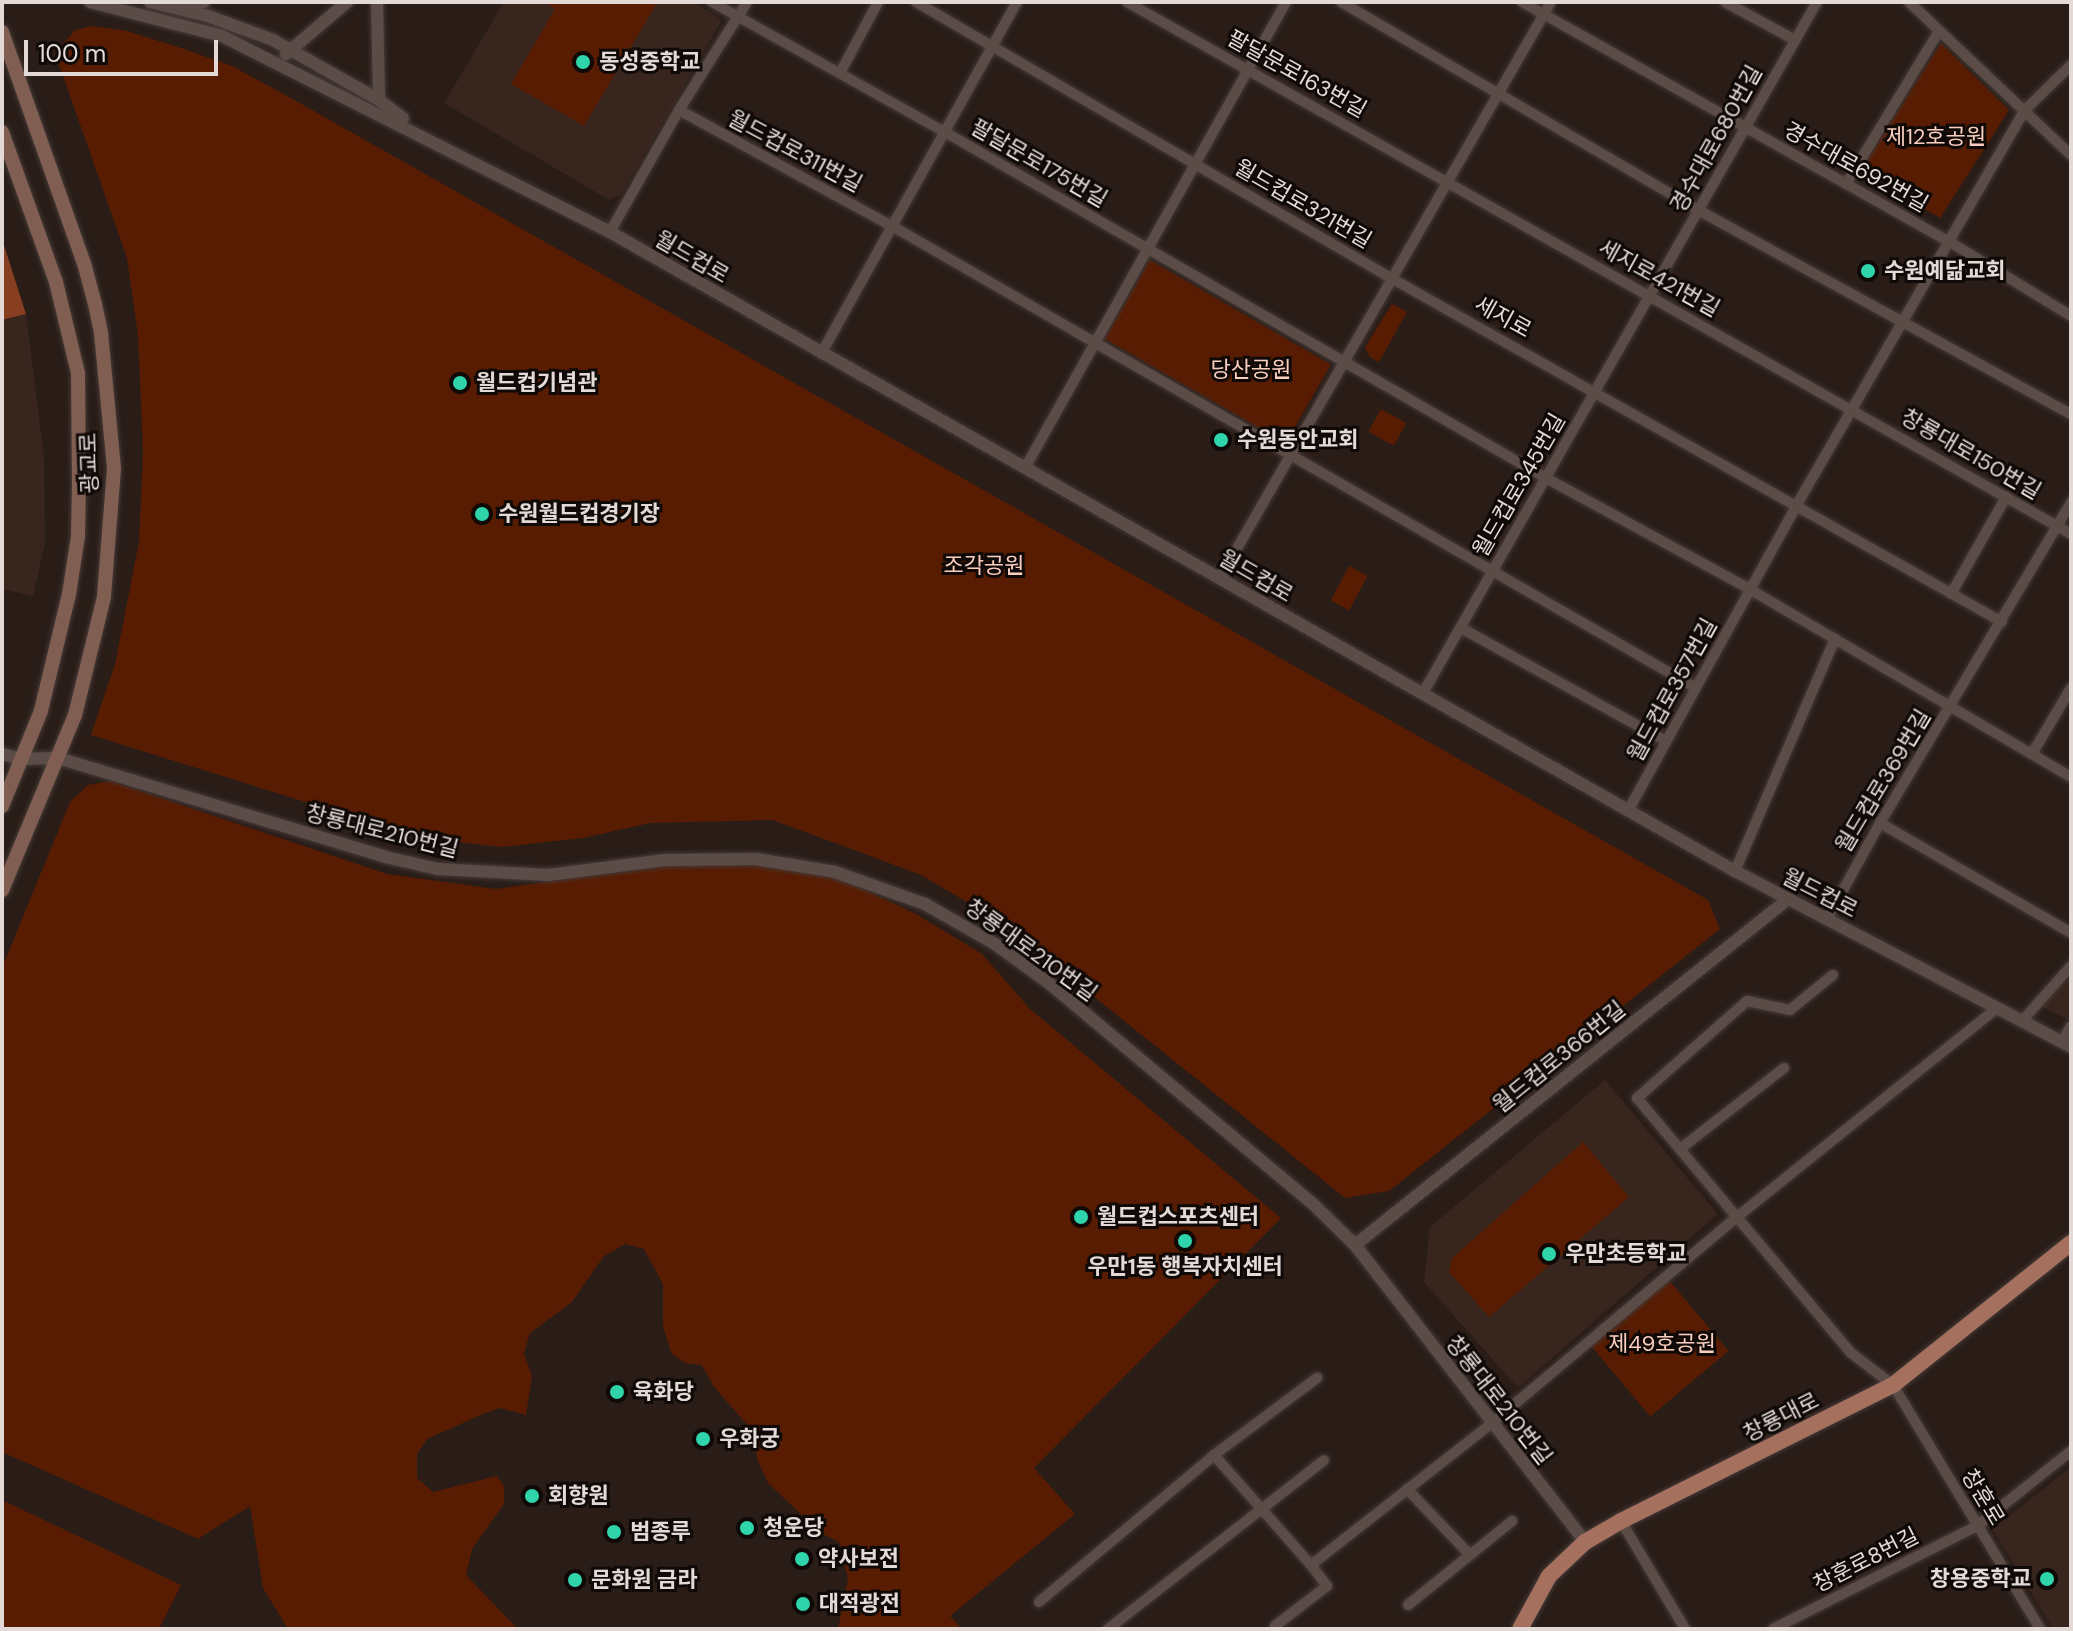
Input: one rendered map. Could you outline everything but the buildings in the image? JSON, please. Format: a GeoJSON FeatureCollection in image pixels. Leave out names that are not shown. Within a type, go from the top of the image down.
{"type":"FeatureCollection","features":[{"type":"Feature","properties":{"kind":"main road","name":"광교로"},"geometry":{"type":"LineString","coordinates":[[2,32],[84,263],[95,304],[101,333],[114,469],[104,597],[75,715],[2,890]]}},
{"type":"Feature","properties":{"kind":"main road","name":"광교로"},"geometry":{"type":"LineString","coordinates":[[2,132],[56,282],[78,373],[78,536],[69,594],[41,711],[2,806]]}},
{"type":"Feature","properties":{"kind":"main road","name":"창룡대로"},"geometry":{"type":"LineString","coordinates":[[1520,1629],[1549,1576],[1585,1542],[1893,1385],[2071,1243]]}},
{"type":"Feature","properties":{"kind":"street","name":"월드컵로"},"geometry":{"type":"LineString","coordinates":[[90,2],[222,36],[424,135],[610,232],[1787,900],[2067,1044]]}},
{"type":"Feature","properties":{"kind":"street","name":"월드컵로"},"geometry":{"type":"LineString","coordinates":[[150,2],[245,28],[290,49],[379,100],[424,135]]}},
{"type":"Feature","properties":{"kind":"street"},"geometry":{"type":"LineString","coordinates":[[168,7],[204,2]]}},
{"type":"Feature","properties":{"kind":"street"},"geometry":{"type":"LineString","coordinates":[[278,62],[347,2]]}},
{"type":"Feature","properties":{"kind":"street"},"geometry":{"type":"LineString","coordinates":[[377,2],[379,100]]}},
{"type":"Feature","properties":{"kind":"street","name":"팔달문로175번길"},"geometry":{"type":"LineString","coordinates":[[712,2],[1344,360]]}},
{"type":"Feature","properties":{"kind":"street"},"geometry":{"type":"LineString","coordinates":[[610,232],[679,110],[747,2]]}},
{"type":"Feature","properties":{"kind":"street"},"geometry":{"type":"LineString","coordinates":[[840,73],[878,2]]}},
{"type":"Feature","properties":{"kind":"street"},"geometry":{"type":"LineString","coordinates":[[916,2],[1195,165]]}},
{"type":"Feature","properties":{"kind":"street"},"geometry":{"type":"LineString","coordinates":[[821,354],[1017,2]]}},
{"type":"Feature","properties":{"kind":"street","name":"팔달문로163번길"},"geometry":{"type":"LineString","coordinates":[[1127,2],[1447,182]]}},
{"type":"Feature","properties":{"kind":"street"},"geometry":{"type":"LineString","coordinates":[[1025,468],[1286,2]]}},
{"type":"Feature","properties":{"kind":"street"},"geometry":{"type":"LineString","coordinates":[[1341,2],[1698,210],[2071,414]]}},
{"type":"Feature","properties":{"kind":"street"},"geometry":{"type":"LineString","coordinates":[[1522,2],[1743,129]]}},
{"type":"Feature","properties":{"kind":"street"},"geometry":{"type":"LineString","coordinates":[[1220,578],[1551,2]]}},
{"type":"Feature","properties":{"kind":"street"},"geometry":{"type":"LineString","coordinates":[[1725,2],[1795,40]]}},
{"type":"Feature","properties":{"kind":"street","name":"경수대로680번길"},"geometry":{"type":"LineString","coordinates":[[1651,296],[1817,2]]}},
{"type":"Feature","properties":{"kind":"street"},"geometry":{"type":"LineString","coordinates":[[1909,2],[2071,155]]}},
{"type":"Feature","properties":{"kind":"street"},"geometry":{"type":"LineString","coordinates":[[1846,184],[1939,31]]}},
{"type":"Feature","properties":{"kind":"street"},"geometry":{"type":"LineString","coordinates":[[1851,409],[2024,111],[2071,65]]}},
{"type":"Feature","properties":{"kind":"street","name":"월드컵로311번길"},"geometry":{"type":"LineString","coordinates":[[679,110],[892,226],[1095,343]]}},
{"type":"Feature","properties":{"kind":"street","name":"경수대로692번길"},"geometry":{"type":"LineString","coordinates":[[1743,129],[1950,242],[2071,316]]}},
{"type":"Feature","properties":{"kind":"street","name":"월드컵로321번길"},"geometry":{"type":"LineString","coordinates":[[1195,165],[1391,278]]}},
{"type":"Feature","properties":{"kind":"street","name":"세지로421번길"},"geometry":{"type":"LineString","coordinates":[[1447,182],[1851,409]]}},
{"type":"Feature","properties":{"kind":"street","name":"세지로"},"geometry":{"type":"LineString","coordinates":[[1391,278],[1596,392]]}},
{"type":"Feature","properties":{"kind":"street","name":"월드컵로345번길"},"geometry":{"type":"LineString","coordinates":[[1423,693],[1651,296]]}},
{"type":"Feature","properties":{"kind":"street"},"geometry":{"type":"LineString","coordinates":[[1095,343],[1696,688]]}},
{"type":"Feature","properties":{"kind":"street"},"geometry":{"type":"LineString","coordinates":[[1344,360],[1546,478],[1751,590]]}},
{"type":"Feature","properties":{"kind":"street"},"geometry":{"type":"LineString","coordinates":[[1596,392],[1795,508],[2002,622]]}},
{"type":"Feature","properties":{"kind":"street","name":"창룡대로150번길"},"geometry":{"type":"LineString","coordinates":[[1851,409],[2071,534]]}},
{"type":"Feature","properties":{"kind":"street","name":"월드컵로357번길"},"geometry":{"type":"LineString","coordinates":[[1629,809],[1851,409]]}},
{"type":"Feature","properties":{"kind":"street"},"geometry":{"type":"LineString","coordinates":[[1951,594],[2006,497]]}},
{"type":"Feature","properties":{"kind":"street","name":"월드컵로369번길"},"geometry":{"type":"LineString","coordinates":[[1827,919],[1880,823],[2071,502]]}},
{"type":"Feature","properties":{"kind":"street","name":"월드컵로369번길"},"geometry":{"type":"LineString","coordinates":[[1751,590],[2071,777]]}},
{"type":"Feature","properties":{"kind":"street"},"geometry":{"type":"LineString","coordinates":[[1461,628],[1666,741]]}},
{"type":"Feature","properties":{"kind":"street"},"geometry":{"type":"LineString","coordinates":[[1735,871],[1835,639]]}},
{"type":"Feature","properties":{"kind":"street"},"geometry":{"type":"LineString","coordinates":[[2032,754],[2071,688]]}},
{"type":"Feature","properties":{"kind":"street","name":"창룡대로210번길"},"geometry":{"type":"LineString","coordinates":[[2,754],[22,759],[58,758],[374,854],[438,869],[548,875],[665,860],[731,857],[811,866],[896,892],[961,922],[1050,984],[1312,1203],[1355,1245],[1585,1542]]}},
{"type":"Feature","properties":{"kind":"street"},"geometry":{"type":"LineString","coordinates":[[1880,823],[2071,933]]}},
{"type":"Feature","properties":{"kind":"street","name":"월드컵로366번길"},"geometry":{"type":"LineString","coordinates":[[1355,1245],[1787,900]]}},
{"type":"Feature","properties":{"kind":"street"},"geometry":{"type":"LineString","coordinates":[[2022,1021],[2071,966]]}},
{"type":"Feature","properties":{"kind":"street"},"geometry":{"type":"LineString","coordinates":[[1833,975],[1790,1010],[1747,1001],[1637,1098],[1850,1352],[1893,1385]]}},
{"type":"Feature","properties":{"kind":"street"},"geometry":{"type":"LineString","coordinates":[[1311,1565],[1491,1424],[1737,1217],[1997,1008]]}},
{"type":"Feature","properties":{"kind":"street"},"geometry":{"type":"LineString","coordinates":[[2067,1044],[2071,1026]]}},
{"type":"Feature","properties":{"kind":"street"},"geometry":{"type":"LineString","coordinates":[[1680,1149],[1784,1068]]}},
{"type":"Feature","properties":{"kind":"street"},"geometry":{"type":"LineString","coordinates":[[1039,1602],[1214,1455],[1317,1378]]}},
{"type":"Feature","properties":{"kind":"street","name":"창훈로"},"geometry":{"type":"LineString","coordinates":[[1893,1385],[2040,1629]]}},
{"type":"Feature","properties":{"kind":"street","name":"창훈로8번길"},"geometry":{"type":"LineString","coordinates":[[1773,1629],[1977,1526],[2071,1451]]}},
{"type":"Feature","properties":{"kind":"street"},"geometry":{"type":"LineString","coordinates":[[1214,1455],[1327,1586],[1275,1626]]}},
{"type":"Feature","properties":{"kind":"street"},"geometry":{"type":"LineString","coordinates":[[1108,1629],[1324,1460]]}},
{"type":"Feature","properties":{"kind":"street"},"geometry":{"type":"LineString","coordinates":[[1407,1489],[1470,1555]]}},
{"type":"Feature","properties":{"kind":"street"},"geometry":{"type":"LineString","coordinates":[[1408,1605],[1512,1521]]}},
{"type":"Feature","properties":{"kind":"street"},"geometry":{"type":"LineString","coordinates":[[1621,1521],[1685,1629]]}},
{"type":"Feature","properties":{"kind":"shaded area","name":"동성중학교"},"geometry":{"type":"Polygon","coordinates":[[[504,2],[695,2],[722,20],[621,195],[609,200],[444,103],[504,2]]]}},
{"type":"Feature","properties":{"kind":"shaded area"},"geometry":{"type":"Polygon","coordinates":[[[2,239],[26,314],[2,320],[2,239]]]}},
{"type":"Feature","properties":{"kind":"shaded area"},"geometry":{"type":"Polygon","coordinates":[[[26,314],[44,457],[45,543],[33,596],[2,589],[2,320],[26,314]]]}},
{"type":"Feature","properties":{"kind":"shaded area"},"geometry":{"type":"Polygon","coordinates":[[[2071,975],[2071,1021],[2042,1007],[2071,975]]]}},
{"type":"Feature","properties":{"kind":"shaded area","name":"우만초등학교"},"geometry":{"type":"Polygon","coordinates":[[[1605,1080],[1718,1214],[1518,1388],[1424,1282],[1430,1227],[1605,1080]]]}},
{"type":"Feature","properties":{"kind":"shaded area","name":"창용중학교"},"geometry":{"type":"Polygon","coordinates":[[[2071,1467],[2071,1629],[2053,1629],[1992,1529],[2071,1467]]]}},
{"type":"Feature","properties":{"kind":"green space"},"geometry":{"type":"Polygon","coordinates":[[[545,2],[657,3],[584,126],[511,84],[555,9],[545,2]]]}},
{"type":"Feature","properties":{"kind":"green space","name":"조각공원"},"geometry":{"type":"Polygon","coordinates":[[[92,26],[127,31],[181,48],[232,66],[282,93],[1708,900],[1720,929],[1389,1191],[1345,1198],[1001,922],[921,875],[865,854],[772,820],[650,823],[583,838],[500,847],[421,838],[91,735],[115,664],[139,542],[143,452],[138,335],[127,258],[55,53],[75,30],[92,26]]]}},
{"type":"Feature","properties":{"kind":"green space","name":"제12호공원"},"geometry":{"type":"Polygon","coordinates":[[[1941,43],[2009,110],[1940,218],[1861,170],[1941,43]]]}},
{"type":"Feature","properties":{"kind":"green space","name":"당산공원"},"geometry":{"type":"Polygon","coordinates":[[[1150,260],[1331,364],[1285,443],[1104,339],[1150,260]]]}},
{"type":"Feature","properties":{"kind":"green space"},"geometry":{"type":"Polygon","coordinates":[[[1392,304],[1407,312],[1379,362],[1370,357],[1365,347],[1392,304]]]}},
{"type":"Feature","properties":{"kind":"green space"},"geometry":{"type":"Polygon","coordinates":[[[1381,409],[1406,423],[1394,446],[1368,432],[1381,409]]]}},
{"type":"Feature","properties":{"kind":"green space"},"geometry":{"type":"Polygon","coordinates":[[[1349,566],[1368,576],[1349,610],[1331,600],[1349,566]]]}},
{"type":"Feature","properties":{"kind":"green space"},"geometry":{"type":"Polygon","coordinates":[[[110,781],[387,874],[496,889],[679,864],[747,862],[803,867],[846,881],[916,914],[982,954],[1029,1008],[1281,1218],[1034,1468],[1075,1514],[950,1616],[962,1629],[838,1629],[848,1579],[839,1542],[821,1533],[768,1483],[758,1461],[751,1429],[714,1387],[702,1365],[685,1363],[671,1353],[663,1326],[663,1284],[644,1249],[625,1244],[603,1257],[572,1302],[530,1333],[524,1353],[532,1376],[526,1415],[500,1408],[483,1414],[427,1439],[417,1454],[417,1478],[433,1492],[497,1476],[504,1486],[504,1504],[472,1549],[466,1575],[518,1629],[288,1629],[263,1588],[250,1506],[198,1539],[2,1452],[2,968],[70,802],[88,785],[110,781]]]}},
{"type":"Feature","properties":{"kind":"green space"},"geometry":{"type":"Polygon","coordinates":[[[1583,1142],[1629,1197],[1489,1317],[1449,1272],[1452,1258],[1583,1142]]]}},
{"type":"Feature","properties":{"kind":"green space","name":"제49호공원"},"geometry":{"type":"Polygon","coordinates":[[[1668,1279],[1728,1351],[1650,1417],[1590,1345],[1668,1279]]]}},
{"type":"Feature","properties":{"kind":"green space"},"geometry":{"type":"Polygon","coordinates":[[[2,1500],[181,1585],[159,1629],[2,1629],[2,1500]]]}},
{"type":"Feature","properties":{"kind":"place","name":"동성중학교"},"geometry":{"type":"Point","coordinates":[583,62]}},
{"type":"Feature","properties":{"kind":"place","name":"수원예닮교회"},"geometry":{"type":"Point","coordinates":[1868,271]}},
{"type":"Feature","properties":{"kind":"place","name":"월드컵기념관"},"geometry":{"type":"Point","coordinates":[460,383]}},
{"type":"Feature","properties":{"kind":"place","name":"수원동안교회"},"geometry":{"type":"Point","coordinates":[1221,440]}},
{"type":"Feature","properties":{"kind":"place","name":"수원월드컵경기장"},"geometry":{"type":"Point","coordinates":[482,514]}},
{"type":"Feature","properties":{"kind":"place","name":"월드컵스포츠센터"},"geometry":{"type":"Point","coordinates":[1081,1217]}},
{"type":"Feature","properties":{"kind":"place","name":"우만1동 행복자치센터"},"geometry":{"type":"Point","coordinates":[1185,1241]}},
{"type":"Feature","properties":{"kind":"place","name":"우만초등학교"},"geometry":{"type":"Point","coordinates":[1549,1254]}},
{"type":"Feature","properties":{"kind":"place","name":"육화당"},"geometry":{"type":"Point","coordinates":[617,1392]}},
{"type":"Feature","properties":{"kind":"place","name":"우화궁"},"geometry":{"type":"Point","coordinates":[703,1439]}},
{"type":"Feature","properties":{"kind":"place","name":"회향원"},"geometry":{"type":"Point","coordinates":[532,1496]}},
{"type":"Feature","properties":{"kind":"place","name":"청운당"},"geometry":{"type":"Point","coordinates":[747,1528]}},
{"type":"Feature","properties":{"kind":"place","name":"범종루"},"geometry":{"type":"Point","coordinates":[614,1532]}},
{"type":"Feature","properties":{"kind":"place","name":"약사보전"},"geometry":{"type":"Point","coordinates":[802,1559]}},
{"type":"Feature","properties":{"kind":"place","name":"창용중학교"},"geometry":{"type":"Point","coordinates":[2047,1579]}},
{"type":"Feature","properties":{"kind":"place","name":"문화원 금라"},"geometry":{"type":"Point","coordinates":[575,1580]}},
{"type":"Feature","properties":{"kind":"place","name":"대적광전"},"geometry":{"type":"Point","coordinates":[803,1604]}}]}
